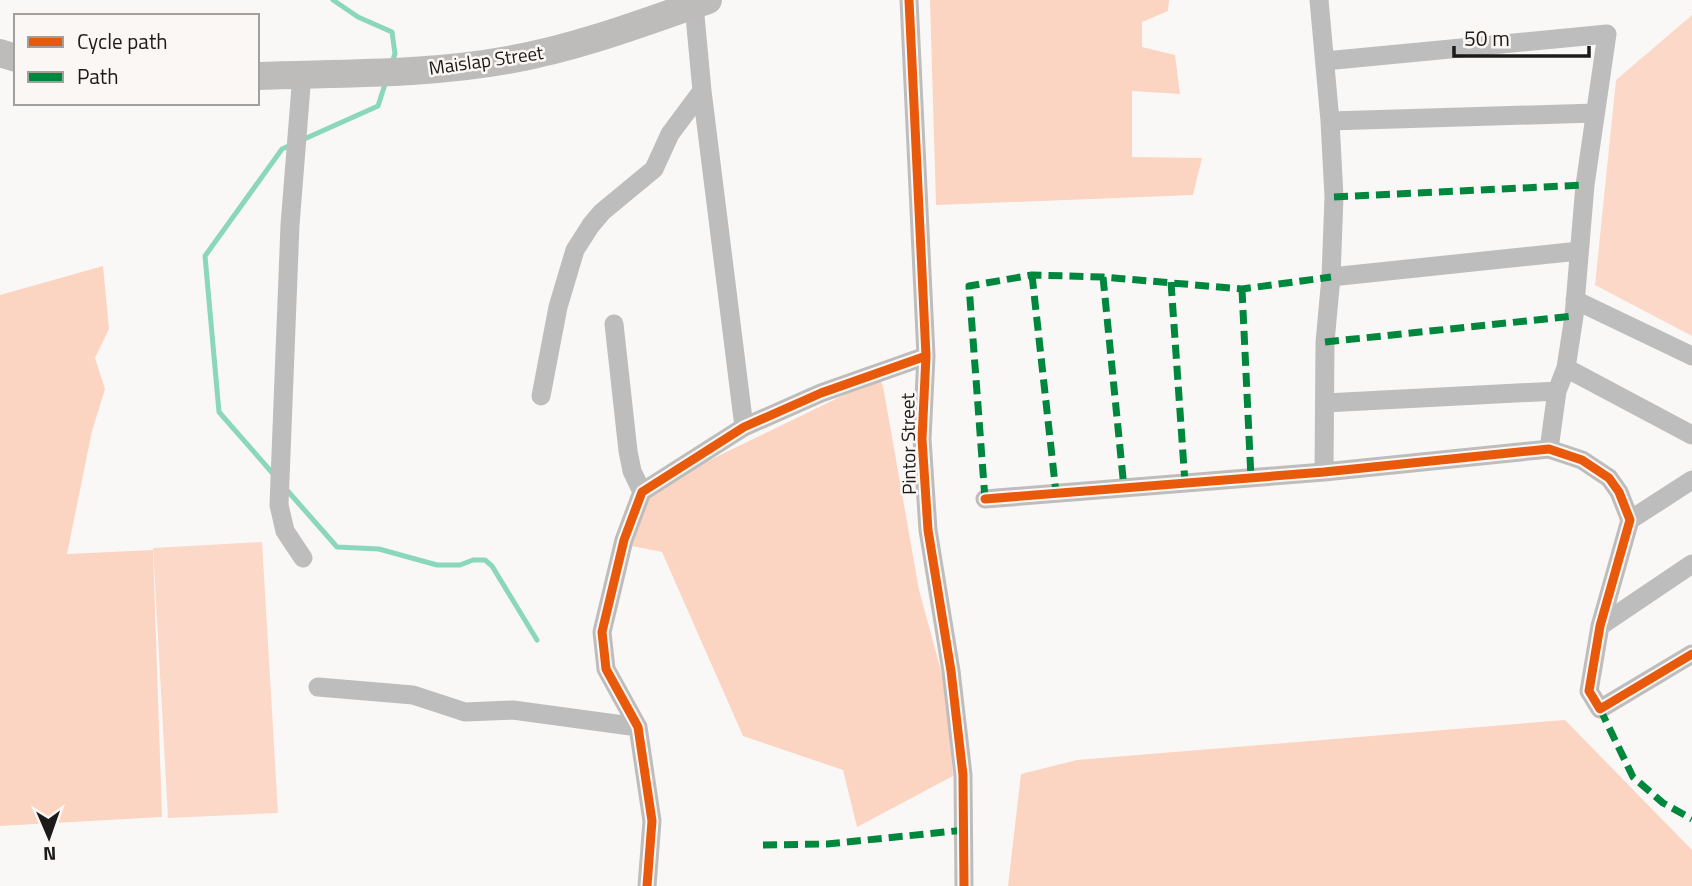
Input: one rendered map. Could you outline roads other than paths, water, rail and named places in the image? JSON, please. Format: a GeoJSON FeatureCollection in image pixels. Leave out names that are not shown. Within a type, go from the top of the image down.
{"type":"FeatureCollection","features":[{"type":"Feature","properties":{"kind":"main road","name":"Maislap Street"},"geometry":{"type":"LineString","coordinates":[[259,76],[379,73],[509,60],[610,34],[701,2]]}},
{"type":"Feature","properties":{"kind":"street","name":"Pintor Street"},"geometry":{"type":"LineString","coordinates":[[909,0],[926,356],[922,439],[928,530],[951,671],[963,775],[964,886]]}},
{"type":"Feature","properties":{"kind":"street"},"geometry":{"type":"LineString","coordinates":[[1319,0],[1334,197],[1325,342],[1324,472]]}},
{"type":"Feature","properties":{"kind":"street"},"geometry":{"type":"LineString","coordinates":[[701,2],[702,91],[744,427]]}},
{"type":"Feature","properties":{"kind":"street"},"geometry":{"type":"LineString","coordinates":[[1325,61],[1607,34],[1585,185],[1566,368],[1557,391],[1549,449]]}},
{"type":"Feature","properties":{"kind":"street"},"geometry":{"type":"LineString","coordinates":[[302,74],[290,225],[279,505],[285,531],[303,558]]}},
{"type":"Feature","properties":{"kind":"street"},"geometry":{"type":"LineString","coordinates":[[541,396],[558,307],[575,250],[602,212],[654,169],[670,134],[702,91]]}},
{"type":"Feature","properties":{"kind":"street"},"geometry":{"type":"LineString","coordinates":[[1330,121],[1595,113]]}},
{"type":"Feature","properties":{"kind":"street"},"geometry":{"type":"LineString","coordinates":[[1331,277],[1579,251]]}},
{"type":"Feature","properties":{"kind":"street"},"geometry":{"type":"LineString","coordinates":[[1575,300],[1692,356]]}},
{"type":"Feature","properties":{"kind":"street"},"geometry":{"type":"LineString","coordinates":[[614,324],[628,451],[632,471],[642,492]]}},
{"type":"Feature","properties":{"kind":"street"},"geometry":{"type":"LineString","coordinates":[[648,886],[652,821],[638,727],[606,669],[602,632],[624,541],[642,492],[744,427],[821,393],[926,356]]}},
{"type":"Feature","properties":{"kind":"street"},"geometry":{"type":"LineString","coordinates":[[1566,368],[1692,435]]}},
{"type":"Feature","properties":{"kind":"street"},"geometry":{"type":"LineString","coordinates":[[1325,403],[1557,391]]}},
{"type":"Feature","properties":{"kind":"street"},"geometry":{"type":"LineString","coordinates":[[985,499],[1324,472],[1549,449],[1582,460],[1609,478],[1619,492],[1630,520],[1600,626],[1589,691],[1600,709],[1692,654]]}},
{"type":"Feature","properties":{"kind":"street"},"geometry":{"type":"LineString","coordinates":[[1630,520],[1692,480]]}},
{"type":"Feature","properties":{"kind":"street"},"geometry":{"type":"LineString","coordinates":[[1600,626],[1692,564]]}},
{"type":"Feature","properties":{"kind":"street"},"geometry":{"type":"LineString","coordinates":[[318,687],[413,695],[465,712],[513,710],[638,727]]}},
{"type":"Feature","properties":{"kind":"waterway"},"geometry":{"type":"LineString","coordinates":[[333,0],[358,17],[392,32],[395,54],[392,62]]}},
{"type":"Feature","properties":{"kind":"waterway"},"geometry":{"type":"LineString","coordinates":[[302,140],[378,106],[386,81]]}},
{"type":"Feature","properties":{"kind":"waterway"},"geometry":{"type":"LineString","coordinates":[[275,476],[219,412],[205,256],[282,149],[293,144]]}},
{"type":"Feature","properties":{"kind":"waterway"},"geometry":{"type":"LineString","coordinates":[[286,489],[337,547],[379,549],[437,565],[460,565],[473,560],[485,560],[492,566],[537,640]]}}]}
